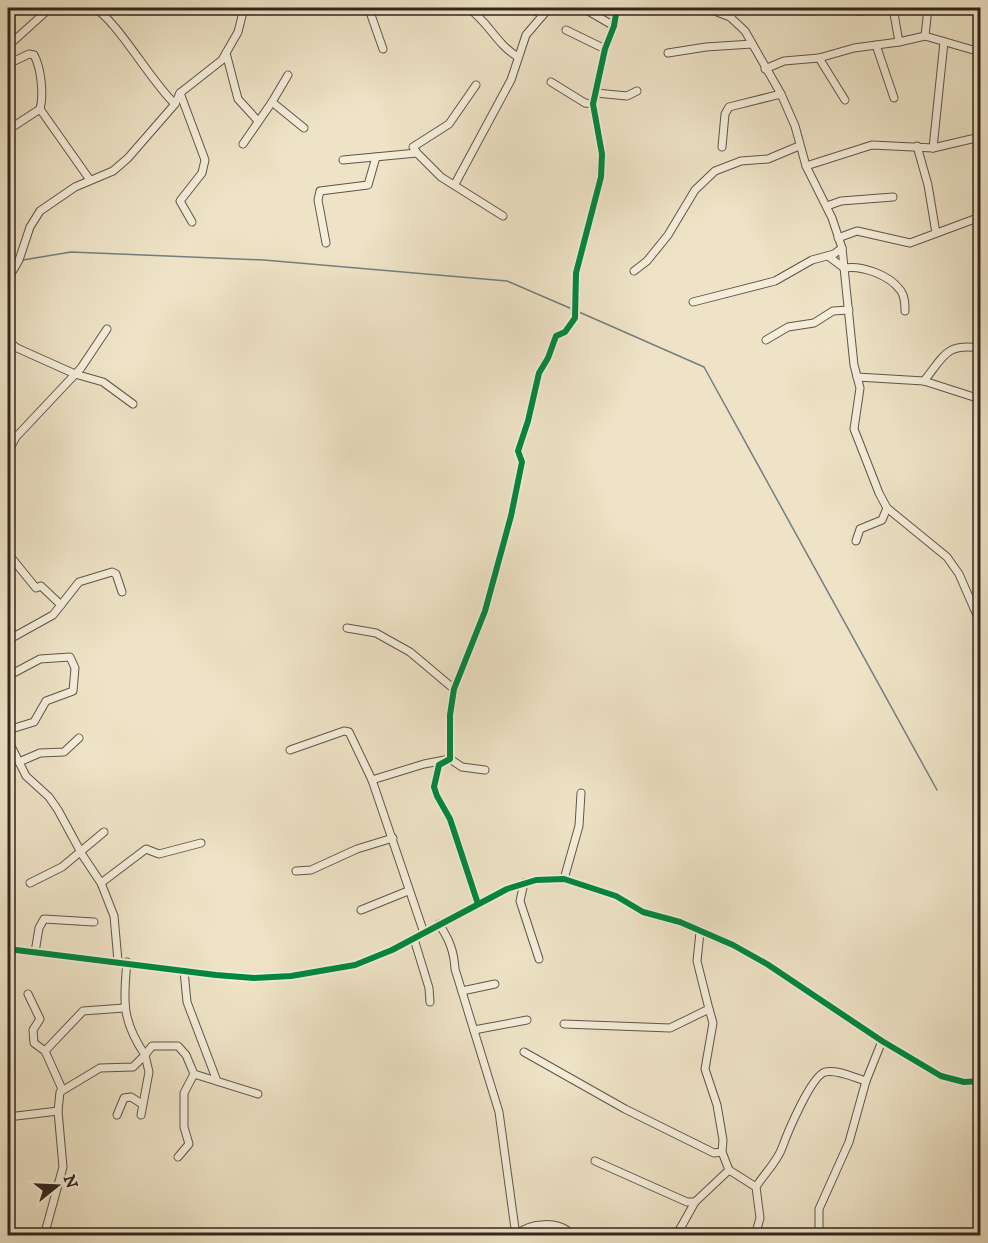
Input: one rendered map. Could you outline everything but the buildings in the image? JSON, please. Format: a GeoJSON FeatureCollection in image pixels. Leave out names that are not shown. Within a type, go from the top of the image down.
{"type":"FeatureCollection","features":[{"type":"Feature","properties":{"kind":"street"},"geometry":{"type":"LineString","coordinates":[[8,46],[50,8]]}},
{"type":"Feature","properties":{"kind":"street"},"geometry":{"type":"LineString","coordinates":[[94,8],[111,24],[157,86],[175,104]]}},
{"type":"Feature","properties":{"kind":"street"},"geometry":{"type":"LineString","coordinates":[[8,279],[19,260],[30,226],[40,211],[75,187],[113,171],[128,158],[175,104],[180,93],[222,60],[238,32],[244,8]]}},
{"type":"Feature","properties":{"kind":"street"},"geometry":{"type":"LineString","coordinates":[[372,8],[371,15],[383,49]]}},
{"type":"Feature","properties":{"kind":"street"},"geometry":{"type":"LineString","coordinates":[[468,8],[483,21],[497,41],[518,57]]}},
{"type":"Feature","properties":{"kind":"street"},"geometry":{"type":"LineString","coordinates":[[531,8],[543,15]]}},
{"type":"Feature","properties":{"kind":"street"},"geometry":{"type":"LineString","coordinates":[[455,184],[511,80],[526,35],[549,8]]}},
{"type":"Feature","properties":{"kind":"street"},"geometry":{"type":"LineString","coordinates":[[583,8],[614,26]]}},
{"type":"Feature","properties":{"kind":"street"},"geometry":{"type":"LineString","coordinates":[[450,759],[450,716],[454,689],[485,611],[501,557],[522,462],[518,451],[539,373],[548,358],[556,336],[565,332],[575,318],[576,273],[601,177],[602,154],[593,104],[617,8]]}},
{"type":"Feature","properties":{"kind":"street"},"geometry":{"type":"LineString","coordinates":[[707,8],[730,17],[745,31],[781,94],[795,126],[806,166],[827,206],[842,248],[860,395],[854,429],[887,508],[947,556],[959,574],[981,622]]}},
{"type":"Feature","properties":{"kind":"street"},"geometry":{"type":"LineString","coordinates":[[730,17],[736,8]]}},
{"type":"Feature","properties":{"kind":"street"},"geometry":{"type":"LineString","coordinates":[[842,8],[859,11],[880,8]]}},
{"type":"Feature","properties":{"kind":"street"},"geometry":{"type":"LineString","coordinates":[[893,8],[899,42]]}},
{"type":"Feature","properties":{"kind":"street"},"geometry":{"type":"LineString","coordinates":[[925,36],[928,8]]}},
{"type":"Feature","properties":{"kind":"street"},"geometry":{"type":"LineString","coordinates":[[566,30],[605,49]]}},
{"type":"Feature","properties":{"kind":"street"},"geometry":{"type":"LineString","coordinates":[[765,69],[784,61],[819,58],[854,48],[925,36],[981,52]]}},
{"type":"Feature","properties":{"kind":"street"},"geometry":{"type":"LineString","coordinates":[[933,148],[944,42]]}},
{"type":"Feature","properties":{"kind":"street"},"geometry":{"type":"LineString","coordinates":[[668,53],[706,47],[752,44]]}},
{"type":"Feature","properties":{"kind":"street"},"geometry":{"type":"LineString","coordinates":[[876,45],[894,98]]}},
{"type":"Feature","properties":{"kind":"street"},"geometry":{"type":"LineString","coordinates":[[226,53],[238,99],[258,120]]}},
{"type":"Feature","properties":{"kind":"street"},"geometry":{"type":"LineString","coordinates":[[8,63],[29,54],[34,55],[42,84],[43,99],[40,109],[8,130]]}},
{"type":"Feature","properties":{"kind":"street"},"geometry":{"type":"LineString","coordinates":[[819,58],[845,100]]}},
{"type":"Feature","properties":{"kind":"street"},"geometry":{"type":"LineString","coordinates":[[243,144],[288,75]]}},
{"type":"Feature","properties":{"kind":"street"},"geometry":{"type":"LineString","coordinates":[[551,82],[585,104],[593,104]]}},
{"type":"Feature","properties":{"kind":"street"},"geometry":{"type":"LineString","coordinates":[[476,85],[449,124],[417,142],[413,147],[441,177],[503,216]]}},
{"type":"Feature","properties":{"kind":"street"},"geometry":{"type":"LineString","coordinates":[[596,93],[627,96],[637,91]]}},
{"type":"Feature","properties":{"kind":"street"},"geometry":{"type":"LineString","coordinates":[[180,93],[205,160],[202,173],[180,201],[192,222]]}},
{"type":"Feature","properties":{"kind":"street"},"geometry":{"type":"LineString","coordinates":[[722,147],[725,114],[729,107],[781,94]]}},
{"type":"Feature","properties":{"kind":"street"},"geometry":{"type":"LineString","coordinates":[[272,102],[304,128]]}},
{"type":"Feature","properties":{"kind":"street"},"geometry":{"type":"LineString","coordinates":[[40,109],[90,180]]}},
{"type":"Feature","properties":{"kind":"street"},"geometry":{"type":"LineString","coordinates":[[806,166],[872,145],[933,148],[981,137]]}},
{"type":"Feature","properties":{"kind":"street"},"geometry":{"type":"LineString","coordinates":[[917,146],[928,185],[936,233]]}},
{"type":"Feature","properties":{"kind":"street"},"geometry":{"type":"LineString","coordinates":[[634,271],[647,261],[668,235],[695,190],[715,171],[741,161],[768,159],[799,147]]}},
{"type":"Feature","properties":{"kind":"street"},"geometry":{"type":"LineString","coordinates":[[343,160],[417,153]]}},
{"type":"Feature","properties":{"kind":"street"},"geometry":{"type":"LineString","coordinates":[[326,243],[318,200],[320,191],[368,185],[376,157]]}},
{"type":"Feature","properties":{"kind":"street"},"geometry":{"type":"LineString","coordinates":[[827,206],[841,201],[893,196]]}},
{"type":"Feature","properties":{"kind":"street"},"geometry":{"type":"LineString","coordinates":[[838,238],[857,231],[910,243],[981,217]]}},
{"type":"Feature","properties":{"kind":"street"},"geometry":{"type":"LineString","coordinates":[[693,302],[775,281],[812,260],[827,256],[842,248]]}},
{"type":"Feature","properties":{"kind":"street"},"geometry":{"type":"LineString","coordinates":[[827,256],[844,268],[856,266],[881,274],[901,291],[905,310]]}},
{"type":"Feature","properties":{"kind":"street"},"geometry":{"type":"LineString","coordinates":[[766,340],[789,327],[814,323],[833,311],[849,310]]}},
{"type":"Feature","properties":{"kind":"street"},"geometry":{"type":"LineString","coordinates":[[8,452],[16,437],[75,374],[107,329]]}},
{"type":"Feature","properties":{"kind":"street"},"geometry":{"type":"LineString","coordinates":[[8,341],[16,348],[75,374],[103,382],[132,404]]}},
{"type":"Feature","properties":{"kind":"street"},"geometry":{"type":"LineString","coordinates":[[924,381],[948,352],[961,345],[981,348]]}},
{"type":"Feature","properties":{"kind":"street"},"geometry":{"type":"LineString","coordinates":[[857,377],[924,381],[981,399]]}},
{"type":"Feature","properties":{"kind":"street"},"geometry":{"type":"LineString","coordinates":[[856,541],[860,530],[882,520],[887,508]]}},
{"type":"Feature","properties":{"kind":"street"},"geometry":{"type":"LineString","coordinates":[[8,556],[36,588],[41,586],[47,589],[60,604]]}},
{"type":"Feature","properties":{"kind":"street"},"geometry":{"type":"LineString","coordinates":[[8,640],[53,615],[79,582],[107,572],[116,574],[122,592]]}},
{"type":"Feature","properties":{"kind":"street"},"geometry":{"type":"LineString","coordinates":[[347,628],[376,633],[410,652],[454,689]]}},
{"type":"Feature","properties":{"kind":"street"},"geometry":{"type":"LineString","coordinates":[[8,676],[40,659],[70,657],[75,668],[73,691],[46,701],[34,722],[8,730]]}},
{"type":"Feature","properties":{"kind":"street"},"geometry":{"type":"LineString","coordinates":[[291,750],[344,731],[349,732],[372,780],[424,933]]}},
{"type":"Feature","properties":{"kind":"street"},"geometry":{"type":"LineString","coordinates":[[19,762],[40,753],[64,752],[79,738]]}},
{"type":"Feature","properties":{"kind":"street"},"geometry":{"type":"LineString","coordinates":[[8,740],[26,776],[54,804],[101,883],[114,916],[118,961]]}},
{"type":"Feature","properties":{"kind":"street"},"geometry":{"type":"LineString","coordinates":[[450,759],[439,765],[434,787],[450,819],[478,904]]}},
{"type":"Feature","properties":{"kind":"street"},"geometry":{"type":"LineString","coordinates":[[372,780],[423,764],[450,759],[462,767],[485,770]]}},
{"type":"Feature","properties":{"kind":"street"},"geometry":{"type":"LineString","coordinates":[[376,792],[383,777]]}},
{"type":"Feature","properties":{"kind":"street"},"geometry":{"type":"LineString","coordinates":[[564,879],[579,825],[581,793]]}},
{"type":"Feature","properties":{"kind":"street"},"geometry":{"type":"LineString","coordinates":[[30,883],[62,867],[104,832]]}},
{"type":"Feature","properties":{"kind":"street"},"geometry":{"type":"LineString","coordinates":[[296,871],[311,870],[357,849],[393,838]]}},
{"type":"Feature","properties":{"kind":"street"},"geometry":{"type":"LineString","coordinates":[[101,883],[146,849],[159,854],[201,843]]}},
{"type":"Feature","properties":{"kind":"street"},"geometry":{"type":"LineString","coordinates":[[8,949],[254,978],[291,976],[355,965],[414,939],[478,904],[524,883],[564,879],[616,896],[644,912],[680,922],[733,945],[767,964],[882,1041],[941,1076],[964,1082],[981,1081]]}},
{"type":"Feature","properties":{"kind":"street"},"geometry":{"type":"LineString","coordinates":[[524,883],[520,901],[539,959]]}},
{"type":"Feature","properties":{"kind":"street"},"geometry":{"type":"LineString","coordinates":[[361,910],[408,891]]}},
{"type":"Feature","properties":{"kind":"street"},"geometry":{"type":"LineString","coordinates":[[35,952],[44,919],[94,922]]}},
{"type":"Feature","properties":{"kind":"street"},"geometry":{"type":"LineString","coordinates":[[439,924],[454,954],[455,969],[499,1112],[516,1235]]}},
{"type":"Feature","properties":{"kind":"street"},"geometry":{"type":"LineString","coordinates":[[700,932],[697,961],[713,1023],[705,1069],[717,1105],[723,1140],[722,1152],[729,1170],[756,1187]]}},
{"type":"Feature","properties":{"kind":"street"},"geometry":{"type":"LineString","coordinates":[[414,939],[429,988],[430,1002]]}},
{"type":"Feature","properties":{"kind":"street"},"geometry":{"type":"LineString","coordinates":[[127,962],[124,1008],[128,1024],[146,1055],[149,1072],[141,1114]]}},
{"type":"Feature","properties":{"kind":"street"},"geometry":{"type":"LineString","coordinates":[[184,971],[187,1002],[217,1081]]}},
{"type":"Feature","properties":{"kind":"street"},"geometry":{"type":"LineString","coordinates":[[462,991],[495,984]]}},
{"type":"Feature","properties":{"kind":"street"},"geometry":{"type":"LineString","coordinates":[[28,994],[40,1019],[33,1030],[34,1042],[45,1051],[62,1089],[58,1111],[63,1167],[44,1236]]}},
{"type":"Feature","properties":{"kind":"street"},"geometry":{"type":"LineString","coordinates":[[45,1051],[83,1011],[124,1008]]}},
{"type":"Feature","properties":{"kind":"street"},"geometry":{"type":"LineString","coordinates":[[564,1024],[670,1028],[709,1009]]}},
{"type":"Feature","properties":{"kind":"street"},"geometry":{"type":"LineString","coordinates":[[474,1030],[527,1020]]}},
{"type":"Feature","properties":{"kind":"street"},"geometry":{"type":"LineString","coordinates":[[819,1236],[819,1209],[849,1142],[866,1081],[882,1041]]}},
{"type":"Feature","properties":{"kind":"street"},"geometry":{"type":"LineString","coordinates":[[62,1089],[85,1079],[100,1068],[133,1067],[152,1046],[178,1046],[186,1054],[194,1074],[184,1093],[184,1127],[189,1144],[178,1158]]}},
{"type":"Feature","properties":{"kind":"street"},"geometry":{"type":"LineString","coordinates":[[524,1052],[634,1114],[714,1153],[722,1152]]}},
{"type":"Feature","properties":{"kind":"street"},"geometry":{"type":"LineString","coordinates":[[755,1236],[759,1218],[756,1187],[782,1149],[800,1105],[820,1075],[826,1072],[836,1072],[866,1081]]}},
{"type":"Feature","properties":{"kind":"street"},"geometry":{"type":"LineString","coordinates":[[194,1074],[258,1094]]}},
{"type":"Feature","properties":{"kind":"street"},"geometry":{"type":"LineString","coordinates":[[117,1115],[124,1098],[131,1097],[142,1104]]}},
{"type":"Feature","properties":{"kind":"street"},"geometry":{"type":"LineString","coordinates":[[8,1117],[58,1111]]}},
{"type":"Feature","properties":{"kind":"street"},"geometry":{"type":"LineString","coordinates":[[595,1161],[687,1202],[695,1202]]}},
{"type":"Feature","properties":{"kind":"street"},"geometry":{"type":"LineString","coordinates":[[676,1236],[695,1202],[729,1170]]}},
{"type":"Feature","properties":{"kind":"street"},"geometry":{"type":"LineString","coordinates":[[516,1235],[525,1227],[533,1225],[561,1227],[573,1236]]}},
{"type":"Feature","properties":{"kind":"waterway"},"geometry":{"type":"LineString","coordinates":[[23,260],[71,252],[264,260],[507,281],[572,309]]}},
{"type":"Feature","properties":{"kind":"waterway"},"geometry":{"type":"LineString","coordinates":[[8,259],[15,260]]}},
{"type":"Feature","properties":{"kind":"waterway"},"geometry":{"type":"LineString","coordinates":[[579,312],[704,367],[937,790]]}},
{"type":"Feature","properties":{"kind":"cycle path"},"geometry":{"type":"LineString","coordinates":[[478,904],[450,819],[434,787],[439,765],[450,759],[450,715],[454,689],[485,611],[511,516],[522,462],[518,451],[528,421],[539,373],[548,358],[556,336],[565,332],[575,318],[576,273],[601,177],[602,154],[593,104],[617,8]]}},
{"type":"Feature","properties":{"kind":"cycle path"},"geometry":{"type":"LineString","coordinates":[[8,949],[216,975],[254,978],[291,976],[355,965],[392,950],[507,889],[536,880],[564,879],[616,896],[643,912],[680,922],[733,945],[767,964],[882,1041],[941,1076],[964,1082],[980,1081]]}}]}
